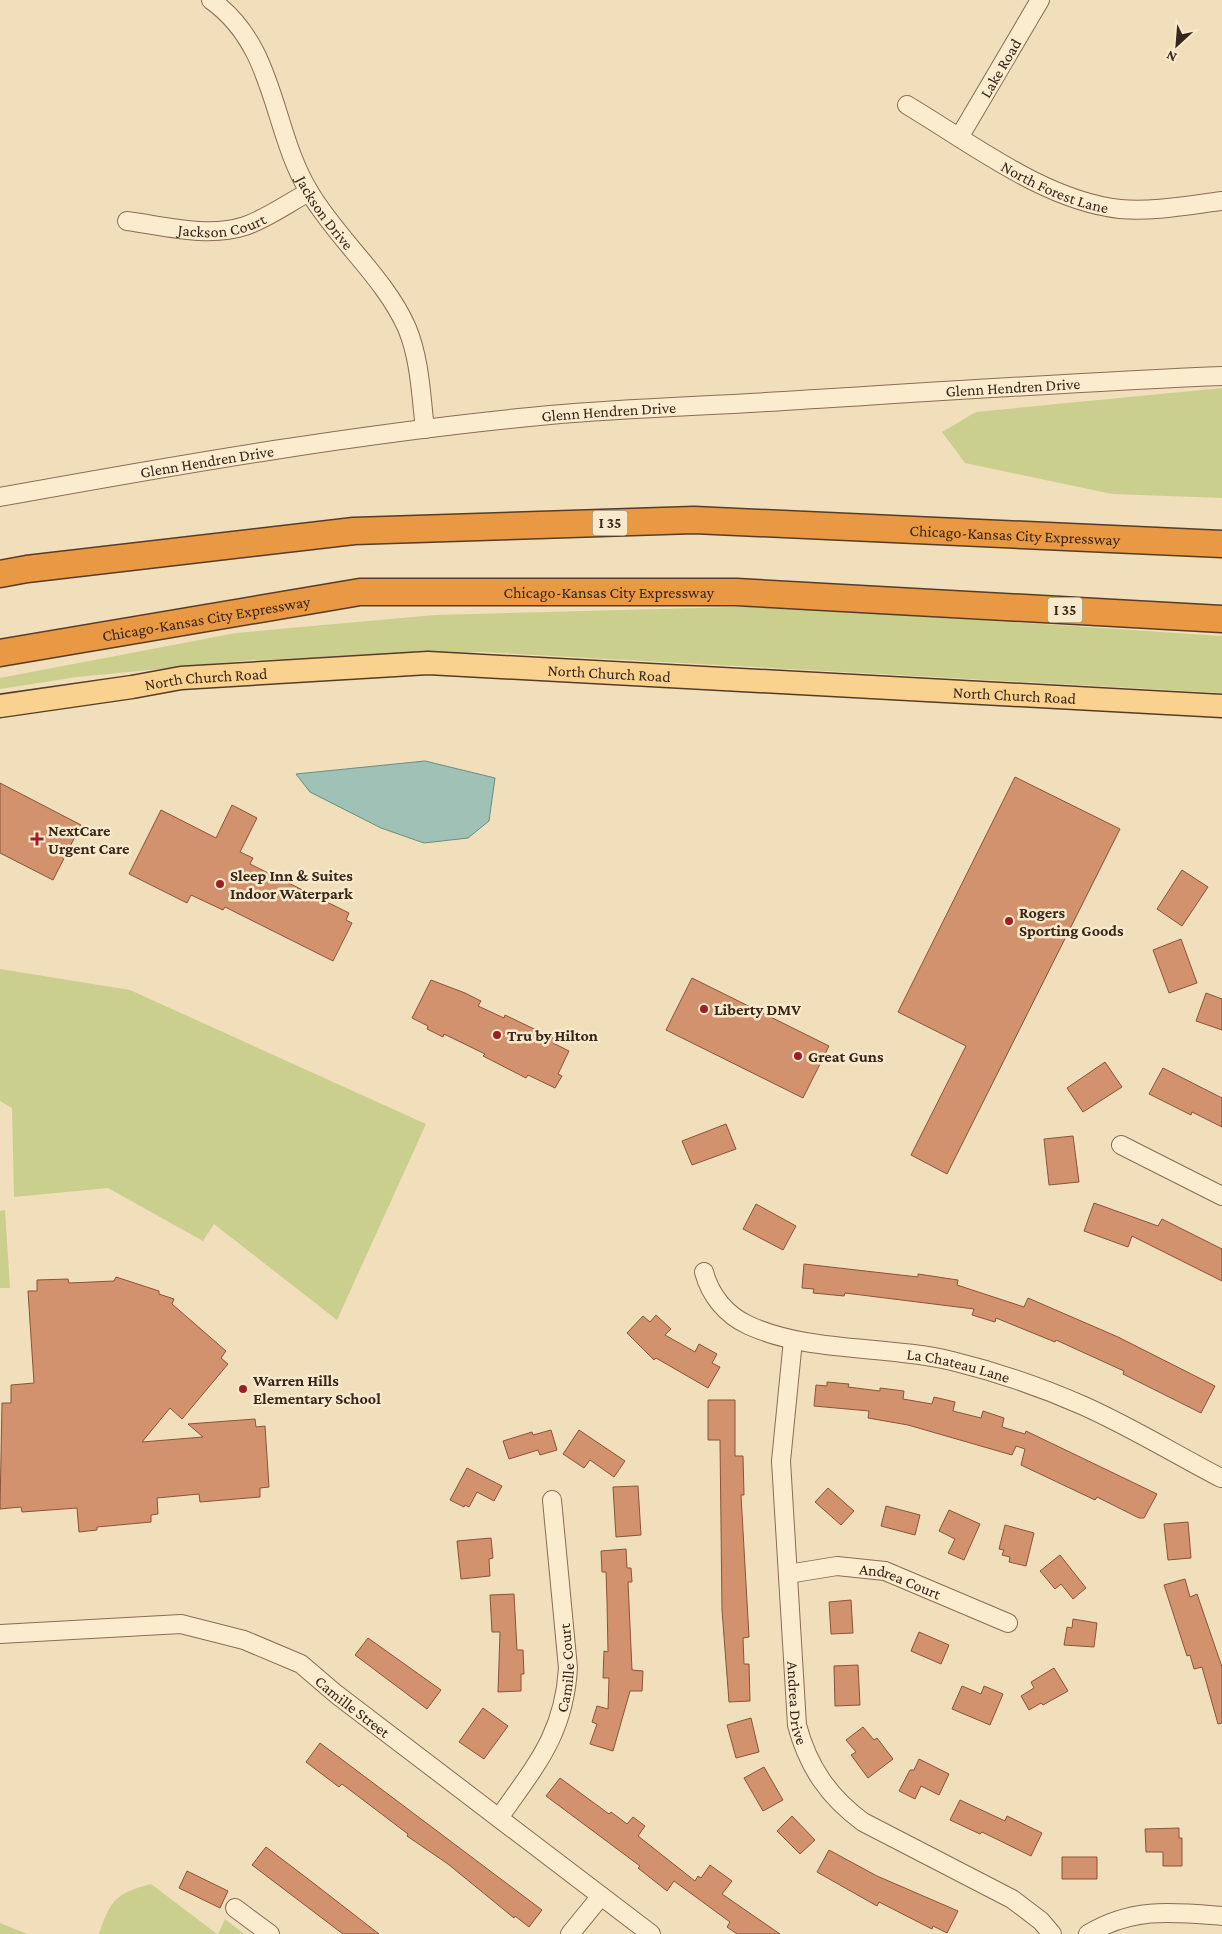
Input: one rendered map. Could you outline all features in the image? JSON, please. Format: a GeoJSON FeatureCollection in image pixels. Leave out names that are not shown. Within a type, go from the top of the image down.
{"type":"FeatureCollection","features":[{"type":"Feature","properties":{"kind":"highway","name":"Chicago-Kansas City Expressway"},"geometry":{"type":"LineString","coordinates":[[0,574],[27,568],[354,531],[694,520],[1222,544]]}},
{"type":"Feature","properties":{"kind":"highway","name":"Chicago-Kansas City Expressway"},"geometry":{"type":"LineString","coordinates":[[0,653],[360,592],[736,592],[1222,619]]}},
{"type":"Feature","properties":{"kind":"main road","name":"North Church Road"},"geometry":{"type":"LineString","coordinates":[[0,706],[181,678],[428,663],[1222,706]]}},
{"type":"Feature","properties":{"kind":"street","name":"Jackson Drive"},"geometry":{"type":"LineString","coordinates":[[211,0],[238,28],[263,65],[293,155],[309,192],[385,292],[406,326],[415,353],[426,429]]}},
{"type":"Feature","properties":{"kind":"street","name":"Lake Road"},"geometry":{"type":"LineString","coordinates":[[960,136],[1040,0]]}},
{"type":"Feature","properties":{"kind":"street","name":"North Forest Lane"},"geometry":{"type":"LineString","coordinates":[[906,105],[1053,192],[1086,203],[1130,209],[1222,201]]}},
{"type":"Feature","properties":{"kind":"street","name":"Jackson Court"},"geometry":{"type":"LineString","coordinates":[[127,221],[199,231],[230,230],[262,219],[309,192]]}},
{"type":"Feature","properties":{"kind":"street","name":"Glenn Hendren Drive"},"geometry":{"type":"LineString","coordinates":[[0,497],[118,476],[426,429],[551,415],[1074,382],[1222,376]]}},
{"type":"Feature","properties":{"kind":"street"},"geometry":{"type":"LineString","coordinates":[[1121,1145],[1222,1196]]}},
{"type":"Feature","properties":{"kind":"street","name":"La Chateau Lane"},"geometry":{"type":"LineString","coordinates":[[704,1272],[709,1289],[731,1316],[770,1334],[792,1340],[895,1350],[950,1360],[1003,1374],[1084,1406],[1222,1480]]}},
{"type":"Feature","properties":{"kind":"street","name":"Andrea Drive"},"geometry":{"type":"LineString","coordinates":[[792,1340],[782,1460],[797,1725],[803,1749],[820,1781],[844,1808],[863,1822],[1012,1899],[1041,1921],[1052,1934]]}},
{"type":"Feature","properties":{"kind":"street","name":"Camille Court"},"geometry":{"type":"LineString","coordinates":[[499,1818],[550,1744],[559,1723],[567,1690],[568,1668],[552,1500]]}},
{"type":"Feature","properties":{"kind":"street","name":"Andrea Court"},"geometry":{"type":"LineString","coordinates":[[788,1574],[837,1566],[885,1571],[1008,1623]]}},
{"type":"Feature","properties":{"kind":"street","name":"Camille Street"},"geometry":{"type":"LineString","coordinates":[[0,1634],[181,1624],[244,1640],[301,1664],[336,1694],[651,1934]]}},
{"type":"Feature","properties":{"kind":"street"},"geometry":{"type":"LineString","coordinates":[[570,1934],[601,1896]]}},
{"type":"Feature","properties":{"kind":"street"},"geometry":{"type":"LineString","coordinates":[[236,1908],[270,1934]]}},
{"type":"Feature","properties":{"kind":"street"},"geometry":{"type":"LineString","coordinates":[[1088,1934],[1104,1924],[1138,1914],[1160,1912],[1222,1916]]}},
{"type":"Feature","properties":{"kind":"green space"},"geometry":{"type":"Polygon","coordinates":[[[1222,388],[1222,498],[1112,494],[965,463],[942,432],[976,412],[1222,388]]]}},
{"type":"Feature","properties":{"kind":"green space"},"geometry":{"type":"Polygon","coordinates":[[[770,606],[1222,636],[1222,693],[483,652],[253,660],[77,677],[0,689],[0,678],[236,633],[435,615],[770,606]]]}},
{"type":"Feature","properties":{"kind":"green space"},"geometry":{"type":"Polygon","coordinates":[[[0,969],[130,990],[426,1124],[337,1320],[214,1224],[203,1241],[108,1188],[14,1197],[12,1108],[0,1101],[0,969]]]}},
{"type":"Feature","properties":{"kind":"green space"},"geometry":{"type":"Polygon","coordinates":[[[5,1210],[10,1288],[0,1288],[0,1211],[5,1210]]]}},
{"type":"Feature","properties":{"kind":"green space"},"geometry":{"type":"Polygon","coordinates":[[[151,1884],[217,1934],[99,1934],[111,1905],[116,1900],[129,1891],[151,1884]]]}},
{"type":"Feature","properties":{"kind":"green space"},"geometry":{"type":"Polygon","coordinates":[[[225,1919],[244,1934],[218,1934],[225,1919]]]}},
{"type":"Feature","properties":{"kind":"green space"},"geometry":{"type":"Polygon","coordinates":[[[0,1923],[27,1934],[0,1934],[0,1923]]]}},
{"type":"Feature","properties":{"kind":"water"},"geometry":{"type":"Polygon","coordinates":[[[425,761],[495,778],[489,821],[468,838],[424,843],[381,828],[310,792],[296,774],[425,761]]]}},
{"type":"Feature","properties":{"kind":"building","name":"Rogers Sporting Goods"},"geometry":{"type":"Polygon","coordinates":[[[1015,777],[1120,829],[947,1174],[911,1155],[966,1046],[898,1012],[1015,777]]]}},
{"type":"Feature","properties":{"kind":"building","name":"NextCare Urgent Care"},"geometry":{"type":"Polygon","coordinates":[[[0,783],[81,825],[53,880],[0,853],[0,783]]]}},
{"type":"Feature","properties":{"kind":"building","name":"Sleep Inn & Suites Indoor Waterpark"},"geometry":{"type":"Polygon","coordinates":[[[232,805],[257,818],[240,852],[253,858],[250,864],[349,913],[346,920],[352,923],[333,961],[225,907],[223,910],[191,895],[187,903],[129,874],[161,810],[216,838],[232,805]]]}},
{"type":"Feature","properties":{"kind":"building"},"geometry":{"type":"Polygon","coordinates":[[[1182,870],[1208,887],[1182,926],[1157,909],[1182,870]]]}},
{"type":"Feature","properties":{"kind":"building"},"geometry":{"type":"Polygon","coordinates":[[[1181,939],[1197,983],[1169,993],[1153,950],[1181,939]]]}},
{"type":"Feature","properties":{"kind":"building"},"geometry":{"type":"Polygon","coordinates":[[[692,978],[829,1046],[803,1098],[666,1030],[692,978]]]}},
{"type":"Feature","properties":{"kind":"building","name":"Tru by Hilton"},"geometry":{"type":"Polygon","coordinates":[[[431,980],[481,1001],[478,1006],[504,1018],[505,1015],[555,1039],[553,1043],[569,1051],[558,1074],[562,1076],[555,1088],[528,1075],[526,1078],[483,1056],[485,1054],[444,1034],[443,1037],[427,1029],[428,1026],[412,1018],[431,980]]]}},
{"type":"Feature","properties":{"kind":"building"},"geometry":{"type":"Polygon","coordinates":[[[1206,993],[1222,999],[1222,1030],[1196,1021],[1206,993]]]}},
{"type":"Feature","properties":{"kind":"building"},"geometry":{"type":"Polygon","coordinates":[[[1105,1062],[1122,1087],[1083,1112],[1067,1088],[1105,1062]]]}},
{"type":"Feature","properties":{"kind":"building"},"geometry":{"type":"Polygon","coordinates":[[[1163,1068],[1222,1098],[1222,1127],[1192,1112],[1191,1115],[1149,1094],[1163,1068]]]}},
{"type":"Feature","properties":{"kind":"building"},"geometry":{"type":"Polygon","coordinates":[[[726,1124],[736,1149],[692,1165],[682,1141],[726,1124]]]}},
{"type":"Feature","properties":{"kind":"building"},"geometry":{"type":"Polygon","coordinates":[[[1073,1136],[1079,1182],[1049,1185],[1044,1139],[1073,1136]]]}},
{"type":"Feature","properties":{"kind":"building"},"geometry":{"type":"Polygon","coordinates":[[[1094,1203],[1158,1226],[1162,1219],[1222,1249],[1222,1281],[1132,1236],[1128,1247],[1084,1231],[1094,1203]]]}},
{"type":"Feature","properties":{"kind":"building"},"geometry":{"type":"Polygon","coordinates":[[[756,1204],[796,1226],[783,1250],[743,1229],[756,1204]]]}},
{"type":"Feature","properties":{"kind":"building"},"geometry":{"type":"Polygon","coordinates":[[[804,1264],[918,1277],[918,1274],[958,1280],[957,1285],[1024,1307],[1028,1298],[1118,1337],[1215,1386],[1201,1413],[1123,1374],[1124,1371],[1056,1340],[1055,1342],[996,1318],[995,1322],[972,1315],[974,1309],[845,1293],[844,1296],[813,1293],[814,1289],[802,1288],[804,1264]]]}},
{"type":"Feature","properties":{"kind":"building","name":"Warren Hills Elementary School"},"geometry":{"type":"Polygon","coordinates":[[[116,1277],[159,1291],[159,1294],[174,1299],[172,1304],[226,1351],[221,1358],[228,1364],[182,1419],[170,1408],[142,1442],[203,1437],[188,1424],[255,1419],[256,1427],[265,1426],[269,1487],[260,1488],[260,1497],[200,1502],[199,1494],[157,1498],[158,1514],[151,1515],[151,1522],[97,1527],[97,1530],[79,1532],[77,1508],[22,1512],[21,1507],[0,1509],[2,1403],[11,1403],[11,1385],[34,1383],[28,1291],[37,1291],[37,1280],[68,1279],[69,1283],[114,1281],[116,1277]]]}},
{"type":"Feature","properties":{"kind":"building"},"geometry":{"type":"Polygon","coordinates":[[[656,1315],[671,1329],[665,1335],[695,1352],[699,1344],[717,1354],[712,1363],[720,1367],[708,1388],[656,1358],[654,1360],[627,1333],[643,1316],[650,1322],[656,1315]]]}},
{"type":"Feature","properties":{"kind":"building"},"geometry":{"type":"Polygon","coordinates":[[[827,1382],[849,1384],[848,1387],[880,1391],[880,1388],[904,1391],[903,1399],[932,1404],[934,1397],[955,1402],[953,1411],[981,1418],[983,1411],[1004,1418],[1002,1427],[1025,1434],[1026,1431],[1157,1494],[1144,1518],[1139,1518],[1097,1497],[1095,1500],[1021,1465],[1025,1449],[1016,1446],[1012,1455],[908,1425],[868,1418],[869,1411],[814,1406],[816,1385],[827,1386],[827,1382]]]}},
{"type":"Feature","properties":{"kind":"building"},"geometry":{"type":"Polygon","coordinates":[[[708,1400],[735,1400],[735,1456],[743,1456],[744,1495],[741,1495],[749,1637],[743,1638],[744,1664],[749,1664],[750,1701],[729,1702],[722,1610],[720,1440],[708,1440],[708,1400]]]}},
{"type":"Feature","properties":{"kind":"building"},"geometry":{"type":"Polygon","coordinates":[[[551,1430],[557,1450],[540,1455],[538,1450],[509,1459],[503,1441],[532,1432],[533,1435],[551,1430]]]}},
{"type":"Feature","properties":{"kind":"building"},"geometry":{"type":"Polygon","coordinates":[[[579,1430],[625,1461],[614,1477],[590,1460],[584,1468],[563,1454],[579,1430]]]}},
{"type":"Feature","properties":{"kind":"building"},"geometry":{"type":"Polygon","coordinates":[[[467,1468],[502,1486],[494,1501],[477,1492],[469,1507],[465,1505],[464,1507],[450,1500],[467,1468]]]}},
{"type":"Feature","properties":{"kind":"building"},"geometry":{"type":"Polygon","coordinates":[[[638,1486],[641,1535],[616,1537],[613,1487],[638,1486]]]}},
{"type":"Feature","properties":{"kind":"building"},"geometry":{"type":"Polygon","coordinates":[[[828,1488],[854,1511],[841,1525],[815,1502],[828,1488]]]}},
{"type":"Feature","properties":{"kind":"building"},"geometry":{"type":"Polygon","coordinates":[[[886,1506],[920,1515],[915,1535],[881,1526],[886,1506]]]}},
{"type":"Feature","properties":{"kind":"building"},"geometry":{"type":"Polygon","coordinates":[[[949,1510],[980,1524],[964,1560],[948,1553],[955,1539],[939,1531],[949,1510]]]}},
{"type":"Feature","properties":{"kind":"building"},"geometry":{"type":"Polygon","coordinates":[[[1188,1522],[1191,1558],[1168,1560],[1164,1524],[1188,1522]]]}},
{"type":"Feature","properties":{"kind":"building"},"geometry":{"type":"Polygon","coordinates":[[[1005,1525],[1034,1533],[1026,1566],[1009,1562],[1010,1557],[1002,1555],[1004,1550],[999,1549],[1005,1525]]]}},
{"type":"Feature","properties":{"kind":"building"},"geometry":{"type":"Polygon","coordinates":[[[491,1538],[493,1558],[489,1559],[490,1576],[461,1579],[457,1541],[491,1538]]]}},
{"type":"Feature","properties":{"kind":"building"},"geometry":{"type":"Polygon","coordinates":[[[626,1549],[627,1568],[631,1568],[632,1582],[628,1582],[632,1670],[643,1671],[642,1691],[630,1691],[613,1751],[590,1744],[597,1724],[592,1722],[597,1706],[608,1709],[609,1678],[603,1678],[604,1651],[608,1652],[606,1572],[602,1572],[601,1551],[626,1549]]]}},
{"type":"Feature","properties":{"kind":"building"},"geometry":{"type":"Polygon","coordinates":[[[1060,1555],[1086,1588],[1073,1599],[1061,1584],[1055,1589],[1040,1571],[1060,1555]]]}},
{"type":"Feature","properties":{"kind":"building"},"geometry":{"type":"Polygon","coordinates":[[[1185,1579],[1190,1597],[1197,1594],[1222,1667],[1222,1723],[1218,1724],[1202,1667],[1194,1669],[1190,1655],[1187,1656],[1164,1585],[1185,1579]]]}},
{"type":"Feature","properties":{"kind":"building"},"geometry":{"type":"Polygon","coordinates":[[[514,1594],[517,1650],[523,1650],[524,1674],[521,1674],[521,1691],[498,1692],[500,1632],[492,1632],[490,1595],[514,1594]]]}},
{"type":"Feature","properties":{"kind":"building"},"geometry":{"type":"Polygon","coordinates":[[[851,1600],[853,1633],[831,1634],[829,1602],[851,1600]]]}},
{"type":"Feature","properties":{"kind":"building"},"geometry":{"type":"Polygon","coordinates":[[[1073,1619],[1097,1623],[1094,1647],[1064,1645],[1067,1627],[1072,1628],[1073,1619]]]}},
{"type":"Feature","properties":{"kind":"building"},"geometry":{"type":"Polygon","coordinates":[[[919,1632],[949,1645],[941,1664],[911,1651],[919,1632]]]}},
{"type":"Feature","properties":{"kind":"building"},"geometry":{"type":"Polygon","coordinates":[[[368,1638],[441,1690],[427,1709],[355,1655],[368,1638]]]}},
{"type":"Feature","properties":{"kind":"building"},"geometry":{"type":"Polygon","coordinates":[[[858,1665],[860,1705],[835,1706],[834,1666],[858,1665]]]}},
{"type":"Feature","properties":{"kind":"building"},"geometry":{"type":"Polygon","coordinates":[[[1054,1668],[1068,1691],[1043,1705],[1041,1703],[1029,1710],[1021,1696],[1034,1688],[1031,1682],[1054,1668]]]}},
{"type":"Feature","properties":{"kind":"building"},"geometry":{"type":"Polygon","coordinates":[[[962,1686],[981,1694],[984,1686],[1003,1694],[990,1725],[952,1709],[962,1686]]]}},
{"type":"Feature","properties":{"kind":"building"},"geometry":{"type":"Polygon","coordinates":[[[483,1708],[508,1726],[484,1759],[459,1742],[483,1708]]]}},
{"type":"Feature","properties":{"kind":"building"},"geometry":{"type":"Polygon","coordinates":[[[751,1718],[759,1752],[736,1758],[727,1725],[751,1718]]]}},
{"type":"Feature","properties":{"kind":"building"},"geometry":{"type":"Polygon","coordinates":[[[863,1727],[874,1740],[877,1738],[893,1759],[868,1778],[851,1755],[856,1752],[846,1740],[863,1727]]]}},
{"type":"Feature","properties":{"kind":"building"},"geometry":{"type":"Polygon","coordinates":[[[320,1743],[542,1910],[529,1927],[515,1916],[514,1918],[448,1864],[407,1836],[408,1834],[342,1784],[339,1787],[306,1762],[320,1743]]]}},
{"type":"Feature","properties":{"kind":"building"},"geometry":{"type":"Polygon","coordinates":[[[919,1759],[949,1774],[939,1795],[921,1786],[915,1799],[899,1791],[910,1770],[914,1770],[919,1759]]]}},
{"type":"Feature","properties":{"kind":"building"},"geometry":{"type":"Polygon","coordinates":[[[764,1767],[783,1800],[763,1811],[744,1778],[764,1767]]]}},
{"type":"Feature","properties":{"kind":"building"},"geometry":{"type":"Polygon","coordinates":[[[560,1778],[609,1814],[611,1812],[627,1824],[633,1817],[645,1826],[638,1836],[695,1881],[698,1876],[701,1878],[710,1865],[732,1881],[722,1894],[780,1934],[737,1934],[727,1927],[730,1922],[674,1881],[667,1891],[638,1868],[640,1866],[546,1796],[560,1778]]]}},
{"type":"Feature","properties":{"kind":"building"},"geometry":{"type":"Polygon","coordinates":[[[960,1800],[1005,1821],[1007,1816],[1042,1833],[1031,1856],[982,1832],[980,1834],[950,1820],[960,1800]]]}},
{"type":"Feature","properties":{"kind":"building"},"geometry":{"type":"Polygon","coordinates":[[[792,1816],[815,1840],[800,1854],[777,1831],[792,1816]]]}},
{"type":"Feature","properties":{"kind":"building"},"geometry":{"type":"Polygon","coordinates":[[[1179,1828],[1179,1838],[1182,1838],[1182,1866],[1163,1866],[1163,1852],[1146,1852],[1145,1829],[1179,1828]]]}},
{"type":"Feature","properties":{"kind":"building"},"geometry":{"type":"Polygon","coordinates":[[[266,1847],[379,1934],[343,1934],[252,1865],[266,1847]]]}},
{"type":"Feature","properties":{"kind":"building"},"geometry":{"type":"Polygon","coordinates":[[[829,1850],[877,1876],[958,1911],[947,1933],[933,1926],[932,1929],[879,1902],[877,1906],[817,1872],[829,1850]]]}},
{"type":"Feature","properties":{"kind":"building"},"geometry":{"type":"Polygon","coordinates":[[[1062,1857],[1097,1857],[1097,1879],[1062,1879],[1062,1857]]]}},
{"type":"Feature","properties":{"kind":"building"},"geometry":{"type":"Polygon","coordinates":[[[187,1871],[228,1891],[220,1908],[179,1888],[187,1871]]]}},
{"type":"Feature","properties":{"kind":"place","name":"NextCare Urgent Care"},"geometry":{"type":"Point","coordinates":[37,839]}},
{"type":"Feature","properties":{"kind":"place","name":"Sleep Inn & Suites Indoor Waterpark"},"geometry":{"type":"Point","coordinates":[220,884]}},
{"type":"Feature","properties":{"kind":"place","name":"Rogers Sporting Goods"},"geometry":{"type":"Point","coordinates":[1009,921]}},
{"type":"Feature","properties":{"kind":"place","name":"Liberty DMV"},"geometry":{"type":"Point","coordinates":[704,1009]}},
{"type":"Feature","properties":{"kind":"place","name":"Tru by Hilton"},"geometry":{"type":"Point","coordinates":[497,1035]}},
{"type":"Feature","properties":{"kind":"place","name":"Great Guns"},"geometry":{"type":"Point","coordinates":[798,1056]}},
{"type":"Feature","properties":{"kind":"place","name":"Warren Hills Elementary School"},"geometry":{"type":"Point","coordinates":[243,1389]}}]}
